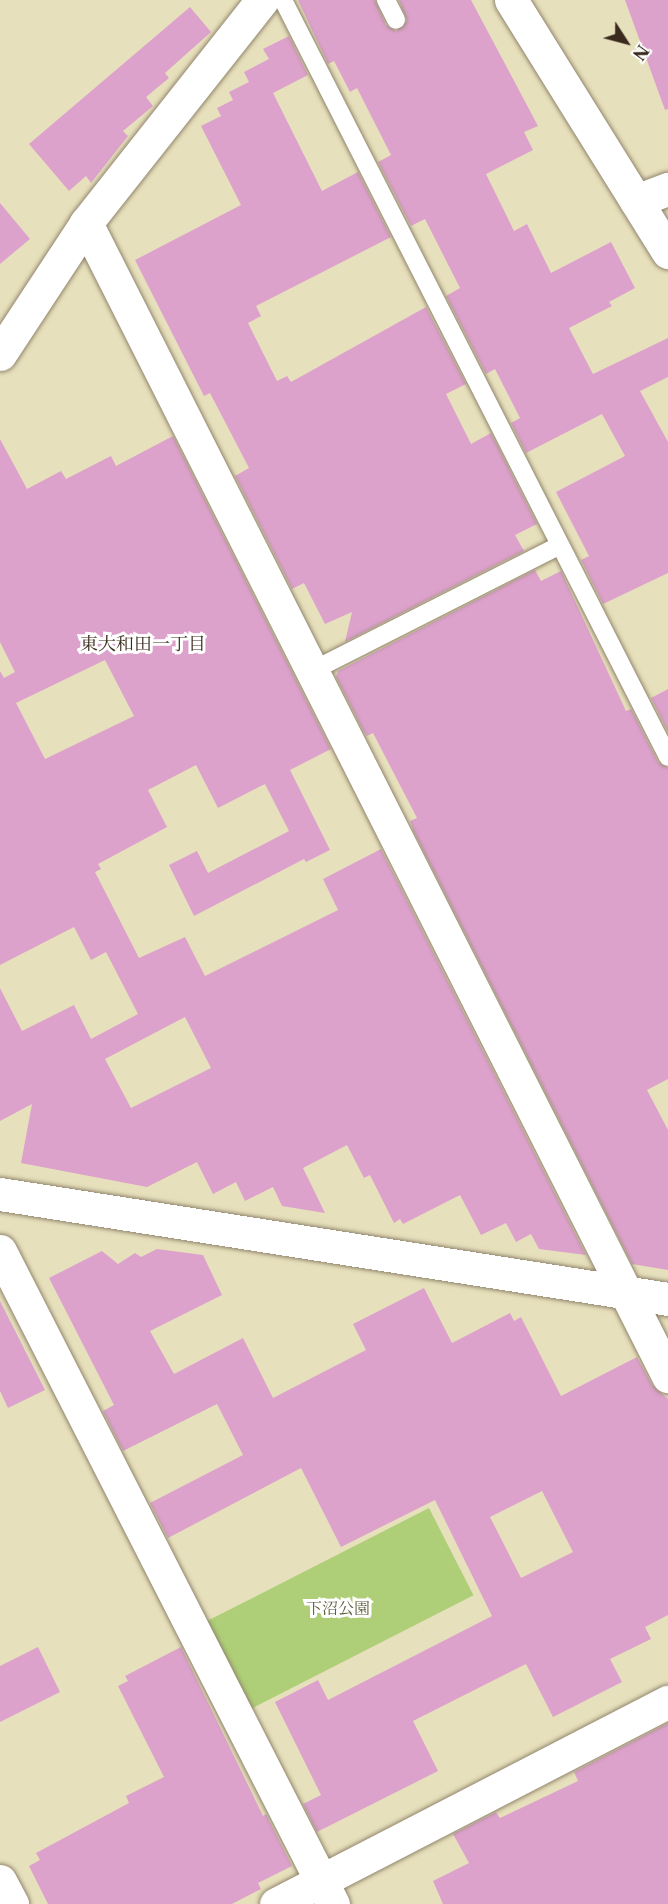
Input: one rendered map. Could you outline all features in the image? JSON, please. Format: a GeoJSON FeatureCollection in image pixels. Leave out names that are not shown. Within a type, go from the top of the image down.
{"type":"FeatureCollection","features":[{"type":"Feature","properties":{"kind":"street"},"geometry":{"type":"LineString","coordinates":[[1,348],[86,223],[262,0]]}},
{"type":"Feature","properties":{"kind":"street"},"geometry":{"type":"LineString","coordinates":[[511,0],[668,252]]}},
{"type":"Feature","properties":{"kind":"street"},"geometry":{"type":"LineString","coordinates":[[636,201],[668,189]]}},
{"type":"Feature","properties":{"kind":"street"},"geometry":{"type":"LineString","coordinates":[[86,223],[668,1377]]}},
{"type":"Feature","properties":{"kind":"street"},"geometry":{"type":"LineString","coordinates":[[0,1194],[668,1299]]}},
{"type":"Feature","properties":{"kind":"street"},"geometry":{"type":"LineString","coordinates":[[0,1251],[327,1892]]}},
{"type":"Feature","properties":{"kind":"street"},"geometry":{"type":"LineString","coordinates":[[276,1904],[327,1892],[668,1702]]}},
{"type":"Feature","properties":{"kind":"street"},"geometry":{"type":"LineString","coordinates":[[0,1881],[12,1904]]}},
{"type":"Feature","properties":{"kind":"lane"},"geometry":{"type":"LineString","coordinates":[[283,0],[668,757]]}},
{"type":"Feature","properties":{"kind":"lane"},"geometry":{"type":"LineString","coordinates":[[386,0],[396,20]]}},
{"type":"Feature","properties":{"kind":"lane"},"geometry":{"type":"LineString","coordinates":[[312,671],[560,545]]}},
{"type":"Feature","properties":{"kind":"green space","name":"下沼公園"},"geometry":{"type":"Polygon","coordinates":[[[429,1508],[473,1595],[248,1710],[204,1623],[429,1508]]]}},
{"type":"Feature","properties":{"kind":"building"},"geometry":{"type":"Polygon","coordinates":[[[298,0],[375,0],[386,25],[396,31],[407,21],[399,0],[471,0],[538,126],[524,132],[533,150],[486,174],[514,231],[527,224],[551,273],[611,242],[635,288],[609,302],[612,306],[569,328],[593,374],[668,338],[668,377],[640,391],[668,442],[668,573],[603,604],[581,560],[589,556],[556,492],[625,456],[602,414],[526,453],[511,423],[520,418],[495,369],[486,374],[446,296],[460,288],[425,219],[411,226],[378,162],[391,155],[357,88],[350,92],[334,61],[328,64],[298,0]]]}},
{"type":"Feature","properties":{"kind":"building"},"geometry":{"type":"Polygon","coordinates":[[[625,0],[668,0],[668,109],[665,110],[625,0]]]}},
{"type":"Feature","properties":{"kind":"building"},"geometry":{"type":"Polygon","coordinates":[[[190,7],[211,32],[165,73],[169,78],[146,97],[153,106],[123,131],[128,136],[91,183],[86,176],[69,191],[29,144],[190,7]]]}},
{"type":"Feature","properties":{"kind":"building"},"geometry":{"type":"Polygon","coordinates":[[[289,36],[308,75],[273,93],[322,191],[358,172],[391,237],[256,306],[261,316],[248,323],[277,381],[287,376],[291,382],[426,307],[466,384],[446,394],[471,444],[491,433],[537,524],[515,535],[524,551],[345,642],[352,612],[325,624],[304,583],[292,589],[235,476],[249,468],[210,393],[204,396],[135,260],[241,205],[201,126],[221,116],[217,108],[233,100],[229,92],[249,82],[244,72],[269,59],[263,49],[289,36]]]}},
{"type":"Feature","properties":{"kind":"building"},"geometry":{"type":"Polygon","coordinates":[[[0,203],[30,239],[0,264],[0,203]]]}},
{"type":"Feature","properties":{"kind":"building"},"geometry":{"type":"Polygon","coordinates":[[[173,436],[331,749],[290,770],[330,850],[306,862],[304,859],[194,916],[169,865],[197,851],[208,873],[289,831],[265,784],[218,808],[196,765],[148,790],[167,827],[98,864],[101,869],[95,872],[139,958],[185,937],[205,976],[338,910],[323,879],[381,849],[586,1255],[539,1249],[531,1234],[516,1242],[506,1223],[481,1235],[460,1195],[403,1224],[400,1219],[394,1223],[370,1175],[364,1178],[347,1145],[303,1168],[325,1213],[282,1206],[273,1187],[245,1201],[236,1182],[213,1194],[197,1162],[147,1187],[21,1163],[32,1104],[0,1121],[0,988],[22,1031],[74,1005],[91,1039],[138,1014],[106,952],[91,960],[74,927],[0,965],[0,671],[4,678],[15,672],[0,642],[0,439],[27,489],[61,471],[66,479],[111,456],[116,466],[173,436]],[[105,660],[16,703],[45,759],[134,716],[105,660]],[[185,1017],[105,1059],[131,1108],[211,1068],[185,1017]]]}},
{"type":"Feature","properties":{"kind":"building"},"geometry":{"type":"Polygon","coordinates":[[[535,570],[541,581],[561,571],[626,711],[631,709],[658,762],[668,768],[668,1079],[647,1090],[668,1130],[668,1270],[632,1264],[414,832],[410,821],[417,818],[373,733],[367,736],[364,732],[336,677],[338,671],[535,570]]]}},
{"type":"Feature","properties":{"kind":"building"},"geometry":{"type":"Polygon","coordinates":[[[668,689],[668,732],[651,698],[668,689]]]}},
{"type":"Feature","properties":{"kind":"building"},"geometry":{"type":"Polygon","coordinates":[[[157,1249],[203,1255],[222,1295],[150,1331],[174,1374],[243,1338],[273,1398],[366,1350],[353,1324],[424,1288],[452,1343],[510,1313],[514,1321],[521,1317],[561,1396],[637,1357],[652,1385],[668,1399],[668,1615],[645,1627],[651,1639],[610,1659],[622,1682],[553,1717],[526,1664],[413,1721],[438,1771],[317,1832],[303,1804],[321,1795],[275,1702],[318,1680],[328,1700],[492,1616],[435,1500],[341,1547],[301,1468],[168,1538],[150,1503],[243,1455],[217,1404],[123,1451],[103,1411],[114,1405],[49,1278],[102,1251],[118,1264],[135,1253],[141,1257],[157,1249]],[[542,1491],[490,1517],[521,1578],[573,1552],[542,1491]]]}},
{"type":"Feature","properties":{"kind":"building"},"geometry":{"type":"Polygon","coordinates":[[[0,1301],[45,1390],[8,1408],[0,1391],[0,1301]]]}},
{"type":"Feature","properties":{"kind":"building"},"geometry":{"type":"Polygon","coordinates":[[[38,1647],[60,1692],[0,1722],[0,1666],[38,1647]]]}},
{"type":"Feature","properties":{"kind":"building"},"geometry":{"type":"Polygon","coordinates":[[[181,1647],[263,1816],[266,1814],[292,1866],[258,1883],[261,1889],[232,1904],[48,1904],[29,1866],[40,1860],[36,1853],[129,1803],[126,1796],[164,1777],[118,1686],[128,1681],[125,1676],[181,1647]]]}},
{"type":"Feature","properties":{"kind":"building"},"geometry":{"type":"Polygon","coordinates":[[[668,1723],[668,1904],[443,1904],[433,1881],[469,1863],[453,1834],[496,1812],[500,1818],[578,1781],[574,1772],[668,1723]]]}},
{"type":"Feature","properties":{"kind":"district","name":"東大和田一丁目"},"geometry":{"type":"Point","coordinates":[143,644]}}]}
